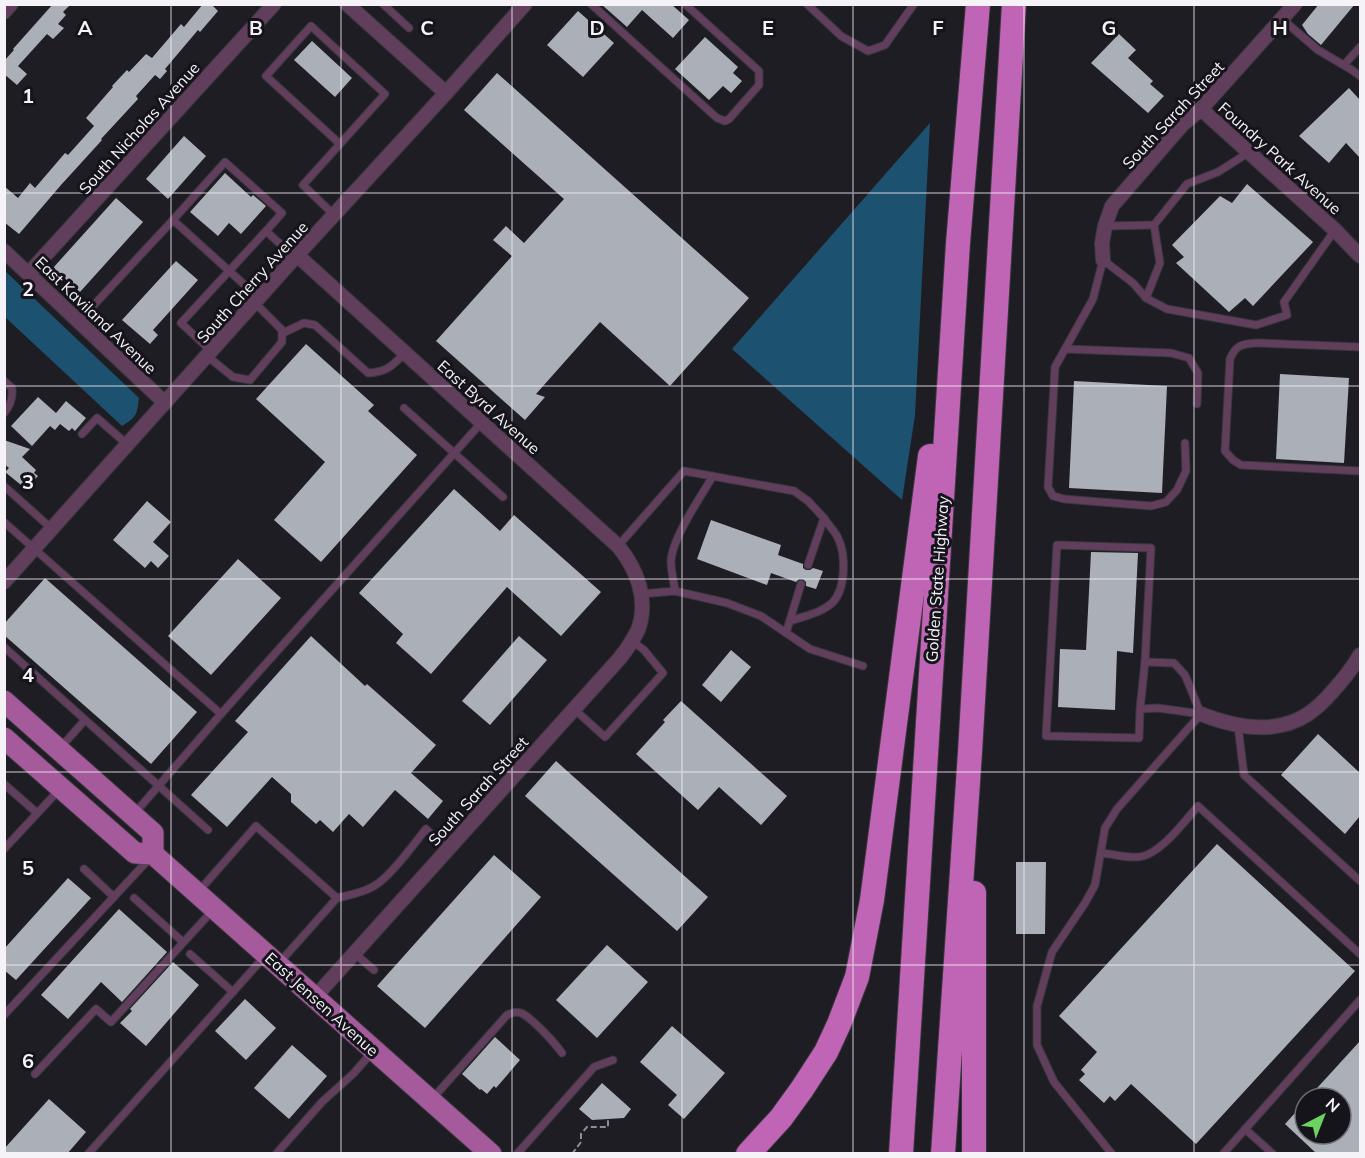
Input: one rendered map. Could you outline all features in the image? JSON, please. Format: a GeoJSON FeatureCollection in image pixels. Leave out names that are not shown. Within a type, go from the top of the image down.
{"type":"FeatureCollection","features":[{"type":"Feature","properties":{"kind":"highway","name":"Golden State Highway"},"geometry":{"type":"LineString","coordinates":[[901,1154],[958,243],[978,4]]}},
{"type":"Feature","properties":{"kind":"highway"},"geometry":{"type":"LineString","coordinates":[[943,1154],[970,752],[1014,4]]}},
{"type":"Feature","properties":{"kind":"highway"},"geometry":{"type":"LineString","coordinates":[[748,1154],[780,1118],[826,1052],[857,977],[872,900],[958,243]]}},
{"type":"Feature","properties":{"kind":"highway"},"geometry":{"type":"LineString","coordinates":[[970,752],[975,921],[974,1154]]}},
{"type":"Feature","properties":{"kind":"main road"},"geometry":{"type":"LineString","coordinates":[[4,701],[153,833],[153,854]]}},
{"type":"Feature","properties":{"kind":"main road","name":"East Jensen Avenue"},"geometry":{"type":"LineString","coordinates":[[4,738],[135,853],[153,854],[431,1100],[483,1151]]}},
{"type":"Feature","properties":{"kind":"street"},"geometry":{"type":"LineString","coordinates":[[4,12],[11,4]]}},
{"type":"Feature","properties":{"kind":"street","name":"South Nicholas Avenue"},"geometry":{"type":"LineString","coordinates":[[29,273],[274,4]]}},
{"type":"Feature","properties":{"kind":"street"},"geometry":{"type":"LineString","coordinates":[[347,4],[446,93]]}},
{"type":"Feature","properties":{"kind":"street","name":"South Cherry Avenue"},"geometry":{"type":"LineString","coordinates":[[4,582],[525,4]]}},
{"type":"Feature","properties":{"kind":"street","name":"South Sarah Street"},"geometry":{"type":"LineString","coordinates":[[1103,260],[1102,243],[1112,206],[1182,125],[1202,110],[1295,4]]}},
{"type":"Feature","properties":{"kind":"street","name":"Foundry Park Avenue"},"geometry":{"type":"LineString","coordinates":[[1202,110],[1335,230],[1360,256]]}},
{"type":"Feature","properties":{"kind":"street","name":"East Kaviland Avenue"},"geometry":{"type":"LineString","coordinates":[[4,251],[165,403]]}},
{"type":"Feature","properties":{"kind":"street","name":"East Byrd Avenue"},"geometry":{"type":"LineString","coordinates":[[297,255],[618,546],[635,571],[641,594]]}},
{"type":"Feature","properties":{"kind":"street","name":"South Sarah Street"},"geometry":{"type":"LineString","coordinates":[[315,997],[620,658],[638,628],[642,606],[641,594]]}},
{"type":"Feature","properties":{"kind":"street"},"geometry":{"type":"LineString","coordinates":[[1200,714],[1238,726],[1256,727],[1276,726],[1306,715],[1343,680],[1360,655]]}},
{"type":"Feature","properties":{"kind":"lane"},"geometry":{"type":"LineString","coordinates":[[383,4],[409,28]]}},
{"type":"Feature","properties":{"kind":"lane"},"geometry":{"type":"LineString","coordinates":[[591,4],[717,118],[725,121],[759,85],[759,70],[686,4]]}},
{"type":"Feature","properties":{"kind":"lane"},"geometry":{"type":"LineString","coordinates":[[807,4],[841,36],[868,51],[885,45],[914,4]]}},
{"type":"Feature","properties":{"kind":"lane"},"geometry":{"type":"LineString","coordinates":[[1282,19],[1318,50],[1360,76]]}},
{"type":"Feature","properties":{"kind":"lane"},"geometry":{"type":"LineString","coordinates":[[334,214],[303,185],[340,144],[385,94],[310,26],[266,75],[340,144]]}},
{"type":"Feature","properties":{"kind":"lane"},"geometry":{"type":"LineString","coordinates":[[1344,65],[1360,47]]}},
{"type":"Feature","properties":{"kind":"lane"},"geometry":{"type":"LineString","coordinates":[[1146,298],[1160,262],[1154,225],[1187,184],[1218,172],[1248,153]]}},
{"type":"Feature","properties":{"kind":"lane"},"geometry":{"type":"LineString","coordinates":[[79,321],[225,162],[282,213],[266,231],[229,271],[181,323],[233,377],[250,380],[282,342],[282,330],[229,271],[173,220]]}},
{"type":"Feature","properties":{"kind":"lane"},"geometry":{"type":"LineString","coordinates":[[1105,226],[1154,225]]}},
{"type":"Feature","properties":{"kind":"lane"},"geometry":{"type":"LineString","coordinates":[[1185,443],[1186,471],[1177,490],[1166,502],[1151,506],[1064,499],[1053,496],[1048,486],[1054,368],[1093,299],[1103,260],[1133,283],[1146,298],[1167,309],[1256,325],[1287,315],[1284,302],[1335,230]]}},
{"type":"Feature","properties":{"kind":"lane"},"geometry":{"type":"LineString","coordinates":[[266,231],[297,255]]}},
{"type":"Feature","properties":{"kind":"lane"},"geometry":{"type":"LineString","coordinates":[[283,333],[303,323],[315,326],[368,373],[381,372],[392,366],[405,352]]}},
{"type":"Feature","properties":{"kind":"lane"},"geometry":{"type":"LineString","coordinates":[[1360,347],[1242,344],[1233,352],[1230,359],[1225,451],[1241,465],[1360,471]]}},
{"type":"Feature","properties":{"kind":"lane"},"geometry":{"type":"LineString","coordinates":[[1065,350],[1172,352],[1189,358],[1198,373],[1197,404]]}},
{"type":"Feature","properties":{"kind":"lane"},"geometry":{"type":"LineString","coordinates":[[4,381],[12,388],[13,393],[10,405],[4,412]]}},
{"type":"Feature","properties":{"kind":"lane"},"geometry":{"type":"LineString","coordinates":[[404,408],[503,497]]}},
{"type":"Feature","properties":{"kind":"lane"},"geometry":{"type":"LineString","coordinates":[[82,434],[97,418],[128,445]]}},
{"type":"Feature","properties":{"kind":"lane"},"geometry":{"type":"LineString","coordinates":[[134,815],[220,714],[482,422]]}},
{"type":"Feature","properties":{"kind":"lane"},"geometry":{"type":"LineString","coordinates":[[618,546],[684,471],[794,491],[808,501],[824,518],[838,538],[843,573],[840,590],[833,602],[816,613],[790,621]]}},
{"type":"Feature","properties":{"kind":"lane"},"geometry":{"type":"LineString","coordinates":[[675,591],[671,561],[674,545],[713,476]]}},
{"type":"Feature","properties":{"kind":"lane"},"geometry":{"type":"LineString","coordinates":[[4,486],[52,529]]}},
{"type":"Feature","properties":{"kind":"lane"},"geometry":{"type":"LineString","coordinates":[[808,565],[824,518]]}},
{"type":"Feature","properties":{"kind":"lane"},"geometry":{"type":"LineString","coordinates":[[4,522],[220,714]]}},
{"type":"Feature","properties":{"kind":"lane"},"geometry":{"type":"LineString","coordinates":[[1057,545],[1151,548],[1145,662],[1139,738],[1046,736],[1057,545]]}},
{"type":"Feature","properties":{"kind":"lane"},"geometry":{"type":"LineString","coordinates":[[786,633],[801,584]]}},
{"type":"Feature","properties":{"kind":"lane"},"geometry":{"type":"LineString","coordinates":[[641,594],[675,591],[727,603],[761,616],[810,650],[863,666]]}},
{"type":"Feature","properties":{"kind":"lane"},"geometry":{"type":"LineString","coordinates":[[574,710],[605,737],[663,673],[644,650],[632,641]]}},
{"type":"Feature","properties":{"kind":"lane"},"geometry":{"type":"LineString","coordinates":[[7,650],[208,830]]}},
{"type":"Feature","properties":{"kind":"lane"},"geometry":{"type":"LineString","coordinates":[[1145,662],[1174,663],[1185,675],[1200,714]]}},
{"type":"Feature","properties":{"kind":"lane"},"geometry":{"type":"LineString","coordinates":[[1140,709],[1158,708],[1200,714]]}},
{"type":"Feature","properties":{"kind":"lane"},"geometry":{"type":"LineString","coordinates":[[1112,1154],[1054,1082],[1037,1045],[1036,1006],[1052,952],[1095,885],[1105,828],[1117,809],[1200,714]]}},
{"type":"Feature","properties":{"kind":"lane"},"geometry":{"type":"LineString","coordinates":[[59,749],[86,720]]}},
{"type":"Feature","properties":{"kind":"lane"},"geometry":{"type":"LineString","coordinates":[[1238,726],[1244,776],[1360,881]]}},
{"type":"Feature","properties":{"kind":"lane"},"geometry":{"type":"LineString","coordinates":[[4,784],[37,813]]}},
{"type":"Feature","properties":{"kind":"lane"},"geometry":{"type":"LineString","coordinates":[[4,849],[60,788]]}},
{"type":"Feature","properties":{"kind":"lane"},"geometry":{"type":"LineString","coordinates":[[1101,853],[1139,857],[1152,853],[1198,806],[1360,954]]}},
{"type":"Feature","properties":{"kind":"lane"},"geometry":{"type":"LineString","coordinates":[[197,893],[256,826],[337,898]]}},
{"type":"Feature","properties":{"kind":"lane"},"geometry":{"type":"LineString","coordinates":[[88,1154],[233,992],[337,898],[373,887],[384,879],[426,830],[447,850]]}},
{"type":"Feature","properties":{"kind":"lane"},"geometry":{"type":"LineString","coordinates":[[4,1015],[153,854]]}},
{"type":"Feature","properties":{"kind":"lane"},"geometry":{"type":"LineString","coordinates":[[84,869],[114,897]]}},
{"type":"Feature","properties":{"kind":"lane"},"geometry":{"type":"LineString","coordinates":[[134,898],[183,942]]}},
{"type":"Feature","properties":{"kind":"lane"},"geometry":{"type":"LineString","coordinates":[[35,1074],[96,1009],[111,1022],[215,908]]}},
{"type":"Feature","properties":{"kind":"lane"},"geometry":{"type":"LineString","coordinates":[[354,953],[375,970]]}},
{"type":"Feature","properties":{"kind":"lane"},"geometry":{"type":"LineString","coordinates":[[190,954],[233,992]]}},
{"type":"Feature","properties":{"kind":"lane"},"geometry":{"type":"LineString","coordinates":[[1223,1154],[1360,1000]]}},
{"type":"Feature","properties":{"kind":"lane"},"geometry":{"type":"LineString","coordinates":[[431,1100],[507,1015],[513,1012],[522,1013],[552,1039],[562,1053]]}},
{"type":"Feature","properties":{"kind":"lane"},"geometry":{"type":"LineString","coordinates":[[276,1154],[322,1102],[374,1050]]}},
{"type":"Feature","properties":{"kind":"lane"},"geometry":{"type":"LineString","coordinates":[[517,1154],[594,1067],[613,1060]]}},
{"type":"Feature","properties":{"kind":"lane"},"geometry":{"type":"LineString","coordinates":[[1245,1129],[1273,1154]]}},
{"type":"Feature","properties":{"kind":"path"},"geometry":{"type":"LineString","coordinates":[[572,1154],[581,1142],[580,1134],[587,1127],[608,1126],[608,1119]]}},
{"type":"Feature","properties":{"kind":"water"},"geometry":{"type":"Polygon","coordinates":[[[930,123],[915,415],[902,500],[732,349],[930,123]]]}},
{"type":"Feature","properties":{"kind":"water"},"geometry":{"type":"Polygon","coordinates":[[[4,270],[139,398],[137,412],[131,420],[122,426],[5,317],[4,270]]]}},
{"type":"Feature","properties":{"kind":"building"},"geometry":{"type":"Polygon","coordinates":[[[53,4],[71,4],[63,12],[66,15],[58,24],[64,28],[53,39],[47,34],[18,66],[27,74],[17,85],[4,74],[4,61],[53,4]]]}},
{"type":"Feature","properties":{"kind":"building"},"geometry":{"type":"Polygon","coordinates":[[[203,4],[211,4],[218,11],[200,32],[198,30],[165,69],[167,71],[160,79],[155,75],[136,96],[138,99],[19,234],[4,222],[4,186],[18,198],[30,183],[35,188],[65,153],[68,155],[94,126],[86,118],[112,86],[146,54],[152,58],[181,24],[184,27],[203,4]]]}},
{"type":"Feature","properties":{"kind":"building"},"geometry":{"type":"Polygon","coordinates":[[[601,4],[671,4],[689,20],[673,38],[642,10],[627,27],[601,4]]]}},
{"type":"Feature","properties":{"kind":"building"},"geometry":{"type":"Polygon","coordinates":[[[1319,4],[1355,4],[1321,45],[1308,34],[1302,25],[1319,4]]]}},
{"type":"Feature","properties":{"kind":"building"},"geometry":{"type":"Polygon","coordinates":[[[578,11],[614,43],[583,77],[547,45],[578,11]]]}},
{"type":"Feature","properties":{"kind":"building"},"geometry":{"type":"Polygon","coordinates":[[[1119,34],[1136,50],[1128,58],[1153,81],[1150,84],[1164,96],[1148,113],[1091,63],[1119,34]]]}},
{"type":"Feature","properties":{"kind":"building"},"geometry":{"type":"Polygon","coordinates":[[[705,37],[738,67],[733,73],[742,81],[731,93],[723,86],[709,100],[675,69],[705,37]]]}},
{"type":"Feature","properties":{"kind":"building"},"geometry":{"type":"Polygon","coordinates":[[[312,41],[352,78],[335,97],[294,60],[312,41]]]}},
{"type":"Feature","properties":{"kind":"building"},"geometry":{"type":"Polygon","coordinates":[[[497,73],[749,298],[670,386],[600,322],[536,394],[545,397],[525,420],[436,341],[512,256],[493,240],[506,226],[524,243],[564,199],[464,110],[497,73]]]}},
{"type":"Feature","properties":{"kind":"building"},"geometry":{"type":"Polygon","coordinates":[[[1349,88],[1360,100],[1360,158],[1346,143],[1329,163],[1299,136],[1349,88]]]}},
{"type":"Feature","properties":{"kind":"building"},"geometry":{"type":"Polygon","coordinates":[[[184,136],[206,156],[168,199],[146,179],[184,136]]]}},
{"type":"Feature","properties":{"kind":"building"},"geometry":{"type":"Polygon","coordinates":[[[225,173],[251,197],[253,195],[266,206],[241,234],[229,223],[218,236],[190,212],[225,173]]]}},
{"type":"Feature","properties":{"kind":"building"},"geometry":{"type":"Polygon","coordinates":[[[1247,184],[1313,242],[1253,306],[1245,298],[1229,312],[1176,263],[1184,257],[1172,245],[1220,196],[1232,203],[1247,184]]]}},
{"type":"Feature","properties":{"kind":"building"},"geometry":{"type":"Polygon","coordinates":[[[116,198],[143,222],[80,292],[53,268],[116,198]]]}},
{"type":"Feature","properties":{"kind":"building"},"geometry":{"type":"Polygon","coordinates":[[[176,261],[198,280],[153,330],[158,335],[150,344],[122,320],[176,261]]]}},
{"type":"Feature","properties":{"kind":"building"},"geometry":{"type":"Polygon","coordinates":[[[306,344],[374,405],[368,411],[417,455],[321,562],[274,520],[325,462],[256,399],[306,344]]]}},
{"type":"Feature","properties":{"kind":"building"},"geometry":{"type":"Polygon","coordinates":[[[1280,374],[1349,378],[1344,463],[1276,459],[1280,374]]]}},
{"type":"Feature","properties":{"kind":"building"},"geometry":{"type":"Polygon","coordinates":[[[1074,381],[1167,386],[1162,493],[1069,488],[1074,381]]]}},
{"type":"Feature","properties":{"kind":"building"},"geometry":{"type":"Polygon","coordinates":[[[38,397],[56,413],[66,401],[86,418],[75,431],[72,428],[69,431],[60,424],[55,430],[50,426],[32,446],[11,426],[38,397]]]}},
{"type":"Feature","properties":{"kind":"building"},"geometry":{"type":"Polygon","coordinates":[[[4,440],[30,449],[22,457],[36,470],[34,473],[38,476],[26,489],[5,472],[9,468],[4,464],[4,440]]]}},
{"type":"Feature","properties":{"kind":"building"},"geometry":{"type":"Polygon","coordinates":[[[454,489],[500,531],[514,515],[601,592],[561,636],[507,587],[431,674],[396,643],[403,634],[359,593],[454,489]]]}},
{"type":"Feature","properties":{"kind":"building"},"geometry":{"type":"Polygon","coordinates":[[[147,501],[171,522],[153,542],[169,556],[158,568],[151,561],[145,568],[113,540],[147,501]]]}},
{"type":"Feature","properties":{"kind":"building"},"geometry":{"type":"Polygon","coordinates":[[[711,520],[781,545],[778,555],[803,564],[806,570],[813,568],[823,571],[816,589],[806,586],[803,579],[796,582],[771,573],[767,585],[697,559],[711,520]]]}},
{"type":"Feature","properties":{"kind":"building"},"geometry":{"type":"Polygon","coordinates":[[[1091,552],[1138,553],[1133,653],[1117,651],[1115,710],[1058,707],[1060,649],[1086,650],[1091,552]]]}},
{"type":"Feature","properties":{"kind":"building"},"geometry":{"type":"Polygon","coordinates":[[[238,559],[281,598],[211,675],[168,636],[238,559]]]}},
{"type":"Feature","properties":{"kind":"building"},"geometry":{"type":"Polygon","coordinates":[[[45,578],[197,712],[151,764],[4,635],[4,624],[45,578]]]}},
{"type":"Feature","properties":{"kind":"building"},"geometry":{"type":"Polygon","coordinates":[[[311,636],[365,686],[367,684],[436,745],[411,773],[443,801],[428,819],[395,790],[363,827],[349,814],[333,832],[320,820],[316,824],[291,802],[291,794],[272,777],[227,827],[191,795],[248,732],[235,721],[311,636]]]}},
{"type":"Feature","properties":{"kind":"building"},"geometry":{"type":"Polygon","coordinates":[[[519,636],[547,660],[490,725],[462,701],[519,636]]]}},
{"type":"Feature","properties":{"kind":"building"},"geometry":{"type":"Polygon","coordinates":[[[731,650],[751,667],[721,702],[702,685],[731,650]]]}},
{"type":"Feature","properties":{"kind":"building"},"geometry":{"type":"Polygon","coordinates":[[[681,701],[787,796],[761,825],[719,787],[698,810],[636,754],[681,701]]]}},
{"type":"Feature","properties":{"kind":"building"},"geometry":{"type":"Polygon","coordinates":[[[1318,734],[1360,773],[1360,816],[1345,834],[1281,775],[1318,734]]]}},
{"type":"Feature","properties":{"kind":"building"},"geometry":{"type":"Polygon","coordinates":[[[556,761],[708,897],[677,931],[525,796],[556,761]]]}},
{"type":"Feature","properties":{"kind":"building"},"geometry":{"type":"Polygon","coordinates":[[[1217,844],[1355,971],[1196,1144],[1131,1084],[1115,1101],[1110,1096],[1104,1103],[1079,1080],[1085,1074],[1081,1070],[1097,1052],[1059,1016],[1217,844]]]}},
{"type":"Feature","properties":{"kind":"building"},"geometry":{"type":"Polygon","coordinates":[[[494,855],[541,897],[425,1028],[377,986],[494,855]]]}},
{"type":"Feature","properties":{"kind":"building"},"geometry":{"type":"Polygon","coordinates":[[[1016,862],[1046,862],[1045,934],[1016,934],[1016,862]]]}},
{"type":"Feature","properties":{"kind":"building"},"geometry":{"type":"Polygon","coordinates":[[[68,878],[91,898],[16,980],[4,970],[4,949],[68,878]]]}},
{"type":"Feature","properties":{"kind":"building"},"geometry":{"type":"Polygon","coordinates":[[[119,909],[167,952],[122,1002],[101,982],[68,1019],[41,995],[119,909]]]}},
{"type":"Feature","properties":{"kind":"building"},"geometry":{"type":"Polygon","coordinates":[[[607,945],[648,982],[597,1038],[556,1000],[607,945]]]}},
{"type":"Feature","properties":{"kind":"building"},"geometry":{"type":"Polygon","coordinates":[[[173,962],[199,985],[146,1046],[120,1023],[173,962]]]}},
{"type":"Feature","properties":{"kind":"building"},"geometry":{"type":"Polygon","coordinates":[[[245,999],[276,1028],[246,1060],[215,1031],[245,999]]]}},
{"type":"Feature","properties":{"kind":"building"},"geometry":{"type":"Polygon","coordinates":[[[672,1026],[725,1073],[684,1119],[668,1105],[677,1095],[640,1062],[672,1026]]]}},
{"type":"Feature","properties":{"kind":"building"},"geometry":{"type":"Polygon","coordinates":[[[495,1037],[520,1060],[496,1088],[494,1086],[487,1094],[462,1074],[495,1037]]]}},
{"type":"Feature","properties":{"kind":"building"},"geometry":{"type":"Polygon","coordinates":[[[1360,1041],[1360,1154],[1317,1154],[1308,1146],[1353,1146],[1353,1086],[1319,1086],[1360,1041]]]}},
{"type":"Feature","properties":{"kind":"building"},"geometry":{"type":"Polygon","coordinates":[[[292,1045],[327,1076],[289,1119],[254,1088],[292,1045]]]}},
{"type":"Feature","properties":{"kind":"building"},"geometry":{"type":"Polygon","coordinates":[[[602,1083],[631,1109],[624,1118],[592,1120],[579,1109],[602,1083]]]}},
{"type":"Feature","properties":{"kind":"building"},"geometry":{"type":"Polygon","coordinates":[[[49,1099],[86,1132],[67,1154],[4,1154],[4,1149],[49,1099]]]}},
{"type":"Feature","properties":{"kind":"building"},"geometry":{"type":"Polygon","coordinates":[[[1293,1115],[1293,1132],[1285,1124],[1293,1115]]]}}]}
